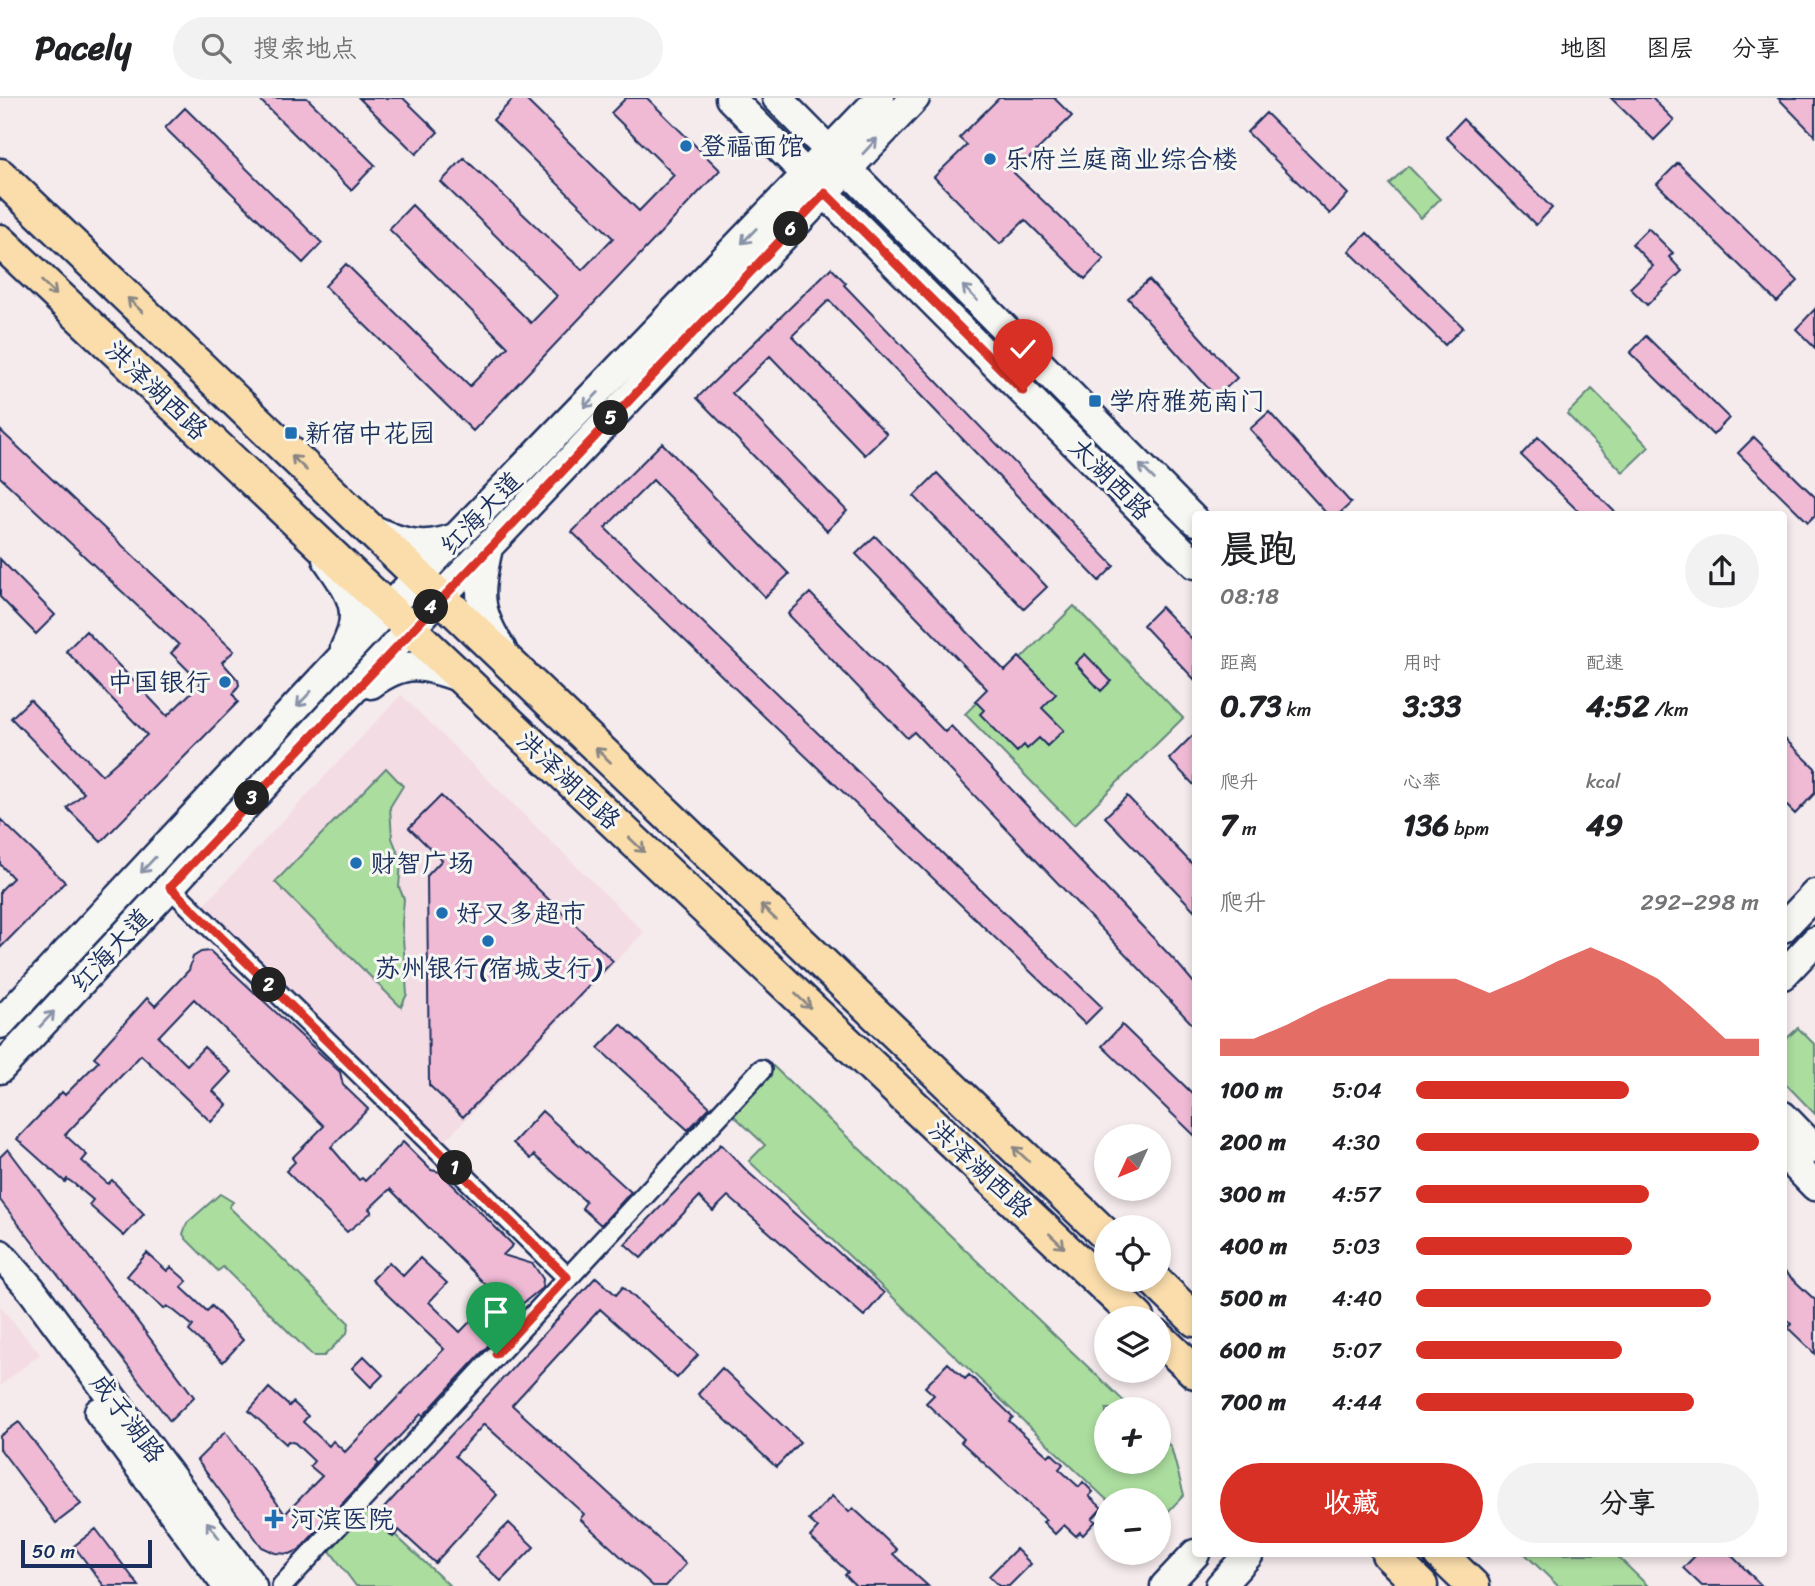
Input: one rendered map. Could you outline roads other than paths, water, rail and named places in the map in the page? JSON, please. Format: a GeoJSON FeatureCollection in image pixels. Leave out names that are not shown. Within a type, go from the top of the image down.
{"type":"FeatureCollection","features":[{"type":"Feature","properties":{"kind":"main road","name":"太湖西路"},"geometry":{"type":"LineString","coordinates":[[730,98],[1192,561]]}},
{"type":"Feature","properties":{"kind":"main road","name":"太湖西路"},"geometry":{"type":"LineString","coordinates":[[777,98],[1192,518]]}},
{"type":"Feature","properties":{"kind":"main road","name":"红海大道"},"geometry":{"type":"LineString","coordinates":[[839,160],[880,98]]}},
{"type":"Feature","properties":{"kind":"main road","name":"红海大道"},"geometry":{"type":"LineString","coordinates":[[0,1024],[339,661],[398,619],[429,588],[488,548],[839,160],[915,98]]}},
{"type":"Feature","properties":{"kind":"main road","name":"洪泽湖西路"},"geometry":{"type":"LineString","coordinates":[[0,174],[1094,1224]]}},
{"type":"Feature","properties":{"kind":"main road","name":"红海大道"},"geometry":{"type":"LineString","coordinates":[[429,588],[459,536],[816,185]]}},
{"type":"Feature","properties":{"kind":"main road","name":"洪泽湖西路"},"geometry":{"type":"LineString","coordinates":[[0,241],[1125,1306]]}},
{"type":"Feature","properties":{"kind":"main road"},"geometry":{"type":"LineString","coordinates":[[328,491],[324,509],[305,531],[346,588],[356,618],[339,661]]}},
{"type":"Feature","properties":{"kind":"main road"},"geometry":{"type":"LineString","coordinates":[[361,523],[392,539],[408,543],[439,545],[459,536]]}},
{"type":"Feature","properties":{"kind":"main road"},"geometry":{"type":"LineString","coordinates":[[488,548],[479,593],[486,625],[528,683],[527,690],[511,699],[506,707],[508,722]]}},
{"type":"Feature","properties":{"kind":"main road","name":"红海大道"},"geometry":{"type":"LineString","coordinates":[[0,1069],[330,715],[398,619]]}},
{"type":"Feature","properties":{"kind":"main road"},"geometry":{"type":"LineString","coordinates":[[330,715],[399,667],[430,667],[461,678]]}},
{"type":"Feature","properties":{"kind":"main road"},"geometry":{"type":"LineString","coordinates":[[1787,924],[1815,894]]}},
{"type":"Feature","properties":{"kind":"main road"},"geometry":{"type":"LineString","coordinates":[[1787,1120],[1815,1149]]}},
{"type":"Feature","properties":{"kind":"main road"},"geometry":{"type":"LineString","coordinates":[[1787,1157],[1815,1186]]}},
{"type":"Feature","properties":{"kind":"main road","name":"成子湖路"},"geometry":{"type":"LineString","coordinates":[[0,1254],[31,1289],[252,1586]]}},
{"type":"Feature","properties":{"kind":"main road","name":"成子湖路"},"geometry":{"type":"LineString","coordinates":[[0,1282],[227,1586]]}},
{"type":"Feature","properties":{"kind":"main road"},"geometry":{"type":"LineString","coordinates":[[1166,1292],[1192,1317]]}},
{"type":"Feature","properties":{"kind":"main road"},"geometry":{"type":"LineString","coordinates":[[1171,1349],[1192,1367]]}},
{"type":"Feature","properties":{"kind":"main road"},"geometry":{"type":"LineString","coordinates":[[1220,1586],[1247,1557]]}},
{"type":"Feature","properties":{"kind":"main road"},"geometry":{"type":"LineString","coordinates":[[1443,1557],[1473,1586]]}},
{"type":"Feature","properties":{"kind":"main road"},"geometry":{"type":"LineString","coordinates":[[1179,1571],[1194,1570],[1203,1574],[1209,1586]]}},
{"type":"Feature","properties":{"kind":"street"},"geometry":{"type":"LineString","coordinates":[[170,887],[567,1277]]}},
{"type":"Feature","properties":{"kind":"street"},"geometry":{"type":"LineString","coordinates":[[282,1586],[761,1070]]}},
{"type":"Feature","properties":{"kind":"place","name":"登福面馆"},"geometry":{"type":"Point","coordinates":[686,146]}},
{"type":"Feature","properties":{"kind":"place","name":"乐府兰庭商业综合楼"},"geometry":{"type":"Point","coordinates":[990,159]}},
{"type":"Feature","properties":{"kind":"place","name":"学府雅苑南门"},"geometry":{"type":"Point","coordinates":[1095,401]}},
{"type":"Feature","properties":{"kind":"place","name":"新宿中花园"},"geometry":{"type":"Point","coordinates":[291,433]}},
{"type":"Feature","properties":{"kind":"place","name":"中国银行"},"geometry":{"type":"Point","coordinates":[225,682]}},
{"type":"Feature","properties":{"kind":"place","name":"财智广场"},"geometry":{"type":"Point","coordinates":[356,863]}},
{"type":"Feature","properties":{"kind":"place","name":"好又多超市"},"geometry":{"type":"Point","coordinates":[442,913]}},
{"type":"Feature","properties":{"kind":"place","name":"苏州银行(宿城支行)"},"geometry":{"type":"Point","coordinates":[488,941]}},
{"type":"Feature","properties":{"kind":"place","name":"河滨医院"},"geometry":{"type":"Point","coordinates":[274,1519]}}]}
